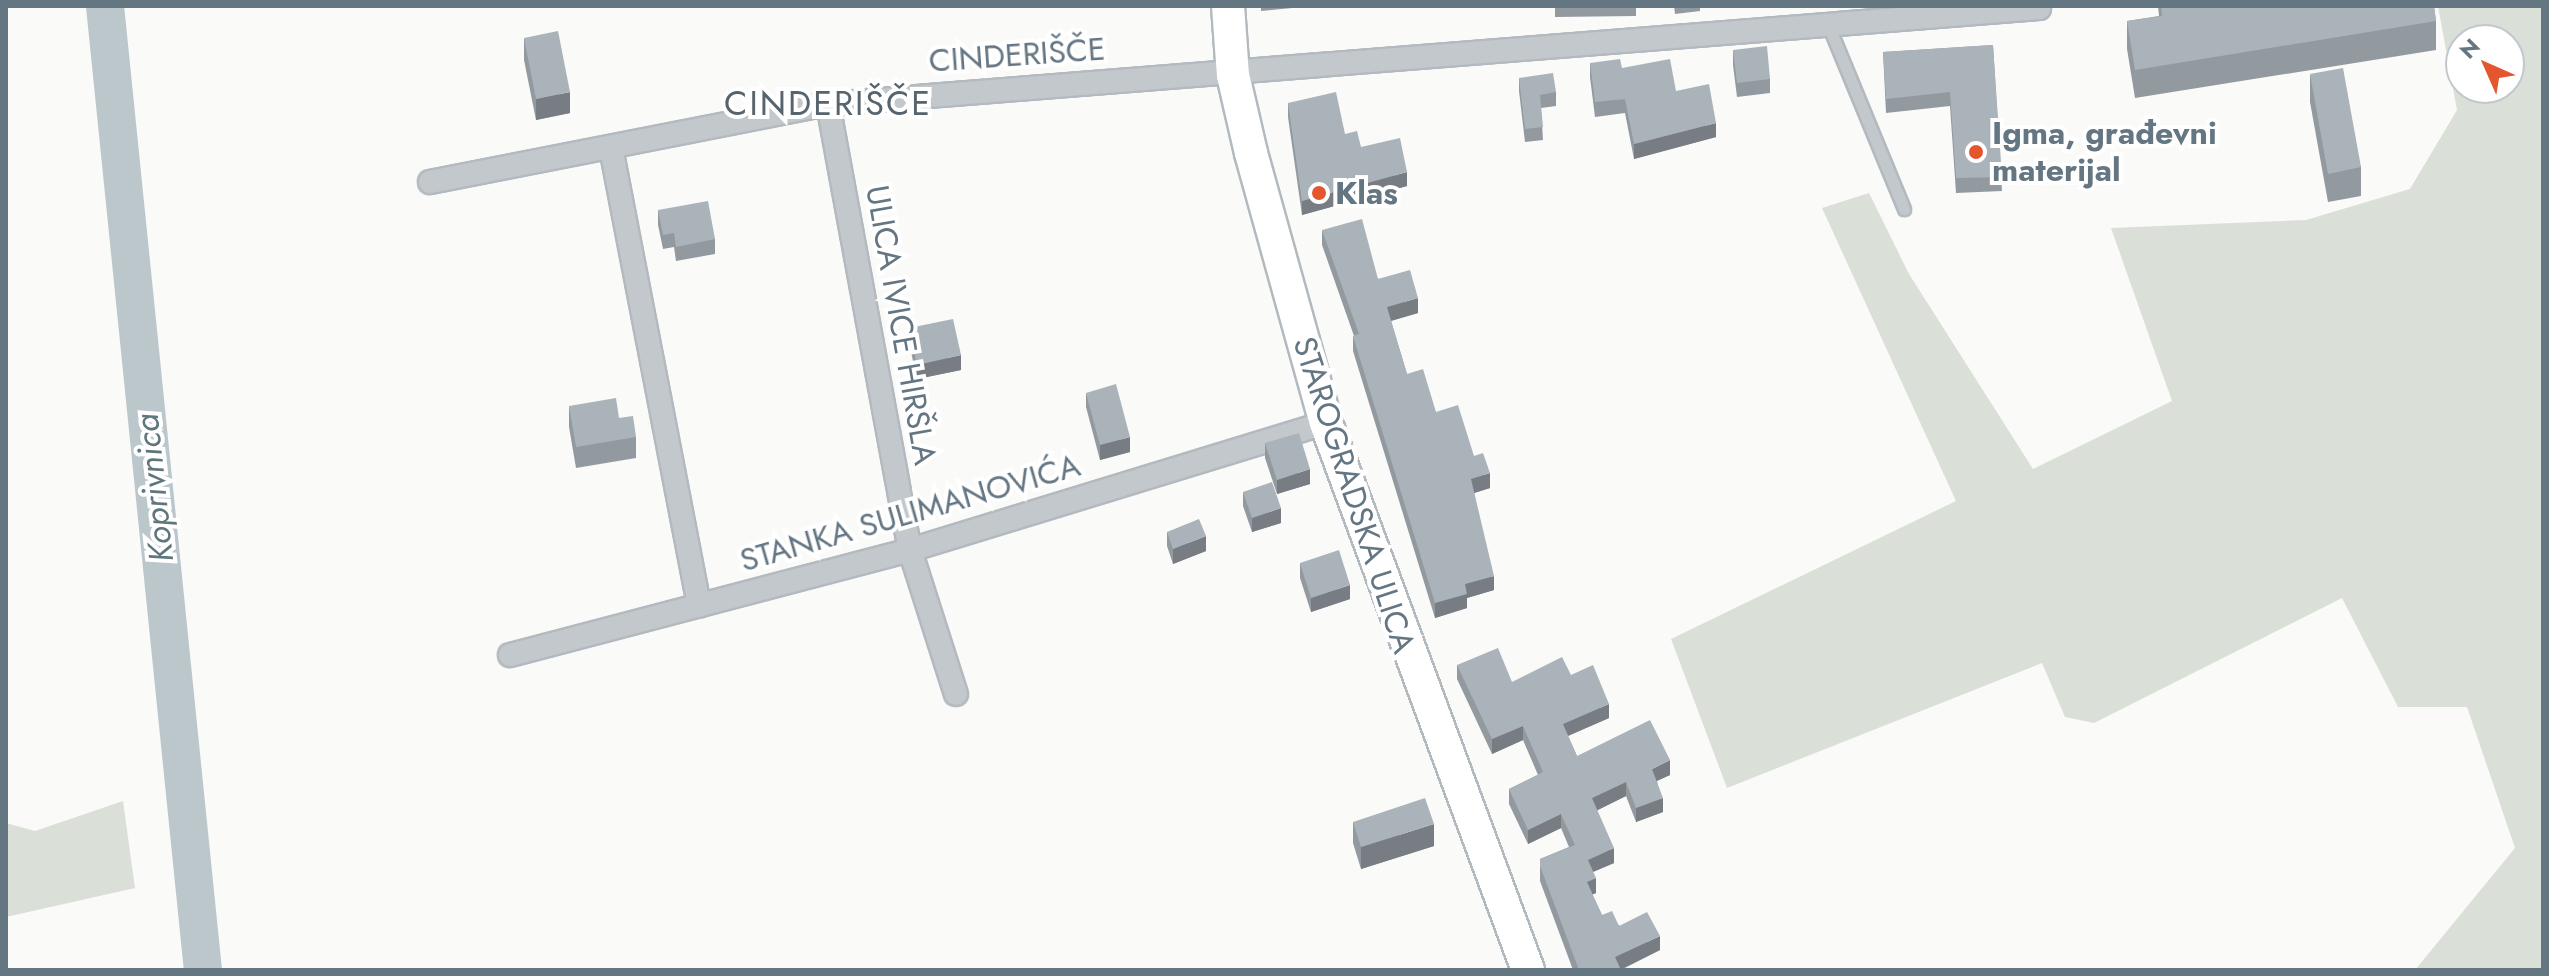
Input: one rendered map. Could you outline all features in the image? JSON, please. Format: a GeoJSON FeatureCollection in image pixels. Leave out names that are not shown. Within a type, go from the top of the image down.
{"type":"FeatureCollection","features":[{"type":"Feature","properties":{"kind":"main road","name":"STAROGRADSKA ULICA"},"geometry":{"type":"LineString","coordinates":[[1228,6],[1233,75],[1326,423],[1528,970]]}},
{"type":"Feature","properties":{"kind":"street","name":"CINDERIŠČE"},"geometry":{"type":"LineString","coordinates":[[430,182],[828,104],[1233,75],[1829,27],[1981,10],[2039,8]]}},
{"type":"Feature","properties":{"kind":"street","name":"ULICA IVICE HIRŠLA"},"geometry":{"type":"LineString","coordinates":[[828,104],[910,550],[956,694]]}},
{"type":"Feature","properties":{"kind":"street"},"geometry":{"type":"LineString","coordinates":[[611,148],[699,606]]}},
{"type":"Feature","properties":{"kind":"street","name":"STANKA SULIMANOVIĆA"},"geometry":{"type":"LineString","coordinates":[[510,655],[910,550],[1326,423]]}},
{"type":"Feature","properties":{"kind":"lane"},"geometry":{"type":"LineString","coordinates":[[1829,27],[1904,209]]}},
{"type":"Feature","properties":{"kind":"shaded area"},"geometry":{"type":"Polygon","coordinates":[[[2438,6],[2543,6],[2543,970],[2415,970],[2515,848],[2467,707],[2398,707],[2342,598],[2094,723],[2065,717],[2042,663],[1727,788],[1671,639],[1956,501],[1822,208],[1869,193],[1909,274],[2033,469],[2172,401],[2111,228],[2306,220],[2410,189],[2457,110],[2456,104],[2525,104],[2525,24],[2445,24],[2445,44],[2438,6]]]}},
{"type":"Feature","properties":{"kind":"shaded area"},"geometry":{"type":"Polygon","coordinates":[[[123,801],[135,888],[6,917],[6,823],[35,831],[123,801]]]}},
{"type":"Feature","properties":{"kind":"building"},"geometry":{"type":"Polygon","coordinates":[[[2161,6],[2434,6],[2436,21],[2135,70],[2127,21],[2162,16],[2161,6]]]}},
{"type":"Feature","properties":{"kind":"building"},"geometry":{"type":"Polygon","coordinates":[[[558,31],[570,92],[536,99],[524,38],[558,31]]]}},
{"type":"Feature","properties":{"kind":"building","name":"Igma, građevni materijal"},"geometry":{"type":"Polygon","coordinates":[[[1993,45],[2002,177],[1956,178],[1950,92],[1886,99],[1883,52],[1993,45]]]}},
{"type":"Feature","properties":{"kind":"building"},"geometry":{"type":"Polygon","coordinates":[[[1767,46],[1770,79],[1737,83],[1733,50],[1767,46]]]}},
{"type":"Feature","properties":{"kind":"building"},"geometry":{"type":"Polygon","coordinates":[[[1620,59],[1622,68],[1670,59],[1676,91],[1709,84],[1716,123],[1634,144],[1625,99],[1595,102],[1590,63],[1620,59]]]}},
{"type":"Feature","properties":{"kind":"building"},"geometry":{"type":"Polygon","coordinates":[[[2343,68],[2361,167],[2328,174],[2310,74],[2343,68]]]}},
{"type":"Feature","properties":{"kind":"building"},"geometry":{"type":"Polygon","coordinates":[[[1553,73],[1556,92],[1540,95],[1543,127],[1525,129],[1519,78],[1553,73]]]}},
{"type":"Feature","properties":{"kind":"building"},"geometry":{"type":"Polygon","coordinates":[[[1336,92],[1345,134],[1357,131],[1361,147],[1400,138],[1407,172],[1302,201],[1288,103],[1336,92]]]}},
{"type":"Feature","properties":{"kind":"building"},"geometry":{"type":"Polygon","coordinates":[[[708,201],[715,239],[676,247],[674,233],[663,235],[658,210],[708,201]]]}},
{"type":"Feature","properties":{"kind":"building"},"geometry":{"type":"Polygon","coordinates":[[[1362,219],[1378,279],[1410,270],[1418,298],[1387,307],[1407,374],[1423,369],[1436,412],[1458,405],[1474,456],[1483,453],[1490,473],[1471,479],[1494,576],[1465,584],[1467,594],[1435,603],[1353,336],[1359,334],[1322,230],[1362,219]]]}},
{"type":"Feature","properties":{"kind":"building"},"geometry":{"type":"Polygon","coordinates":[[[953,319],[961,355],[917,365],[909,328],[953,319]]]}},
{"type":"Feature","properties":{"kind":"building"},"geometry":{"type":"Polygon","coordinates":[[[1116,384],[1130,437],[1100,445],[1086,393],[1116,384]]]}},
{"type":"Feature","properties":{"kind":"building"},"geometry":{"type":"Polygon","coordinates":[[[616,398],[619,418],[633,416],[636,437],[576,447],[569,406],[616,398]]]}},
{"type":"Feature","properties":{"kind":"building"},"geometry":{"type":"Polygon","coordinates":[[[1299,433],[1310,469],[1277,480],[1265,443],[1299,433]]]}},
{"type":"Feature","properties":{"kind":"building"},"geometry":{"type":"Polygon","coordinates":[[[1272,482],[1281,508],[1252,518],[1243,492],[1272,482]]]}},
{"type":"Feature","properties":{"kind":"building"},"geometry":{"type":"Polygon","coordinates":[[[1199,519],[1206,536],[1173,549],[1167,532],[1199,519]]]}},
{"type":"Feature","properties":{"kind":"building"},"geometry":{"type":"Polygon","coordinates":[[[1339,550],[1350,585],[1311,598],[1300,563],[1339,550]]]}},
{"type":"Feature","properties":{"kind":"building"},"geometry":{"type":"Polygon","coordinates":[[[1498,648],[1512,682],[1562,657],[1571,675],[1593,665],[1609,704],[1563,724],[1577,756],[1650,720],[1670,760],[1652,769],[1663,798],[1636,808],[1626,782],[1592,798],[1614,848],[1588,860],[1596,878],[1587,882],[1602,915],[1612,911],[1619,926],[1647,912],[1660,936],[1615,957],[1621,970],[1579,970],[1540,866],[1540,859],[1575,845],[1561,814],[1528,830],[1509,789],[1543,772],[1523,726],[1492,739],[1457,665],[1498,648]]]}},
{"type":"Feature","properties":{"kind":"building"},"geometry":{"type":"Polygon","coordinates":[[[1425,798],[1434,824],[1361,847],[1353,822],[1425,798]]]}},
{"type":"Feature","properties":{"kind":"waterway","name":"Koprivnica"},"geometry":{"type":"LineString","coordinates":[[105,6],[203,970]]}},
{"type":"Feature","properties":{"kind":"place","name":"Igma, građevni materijal"},"geometry":{"type":"Point","coordinates":[1976,152]}},
{"type":"Feature","properties":{"kind":"place","name":"Klas"},"geometry":{"type":"Point","coordinates":[1319,193]}},
{"type":"Feature","properties":{"kind":"district","name":"CINDERIŠČE"},"geometry":{"type":"Point","coordinates":[828,104]}}]}
